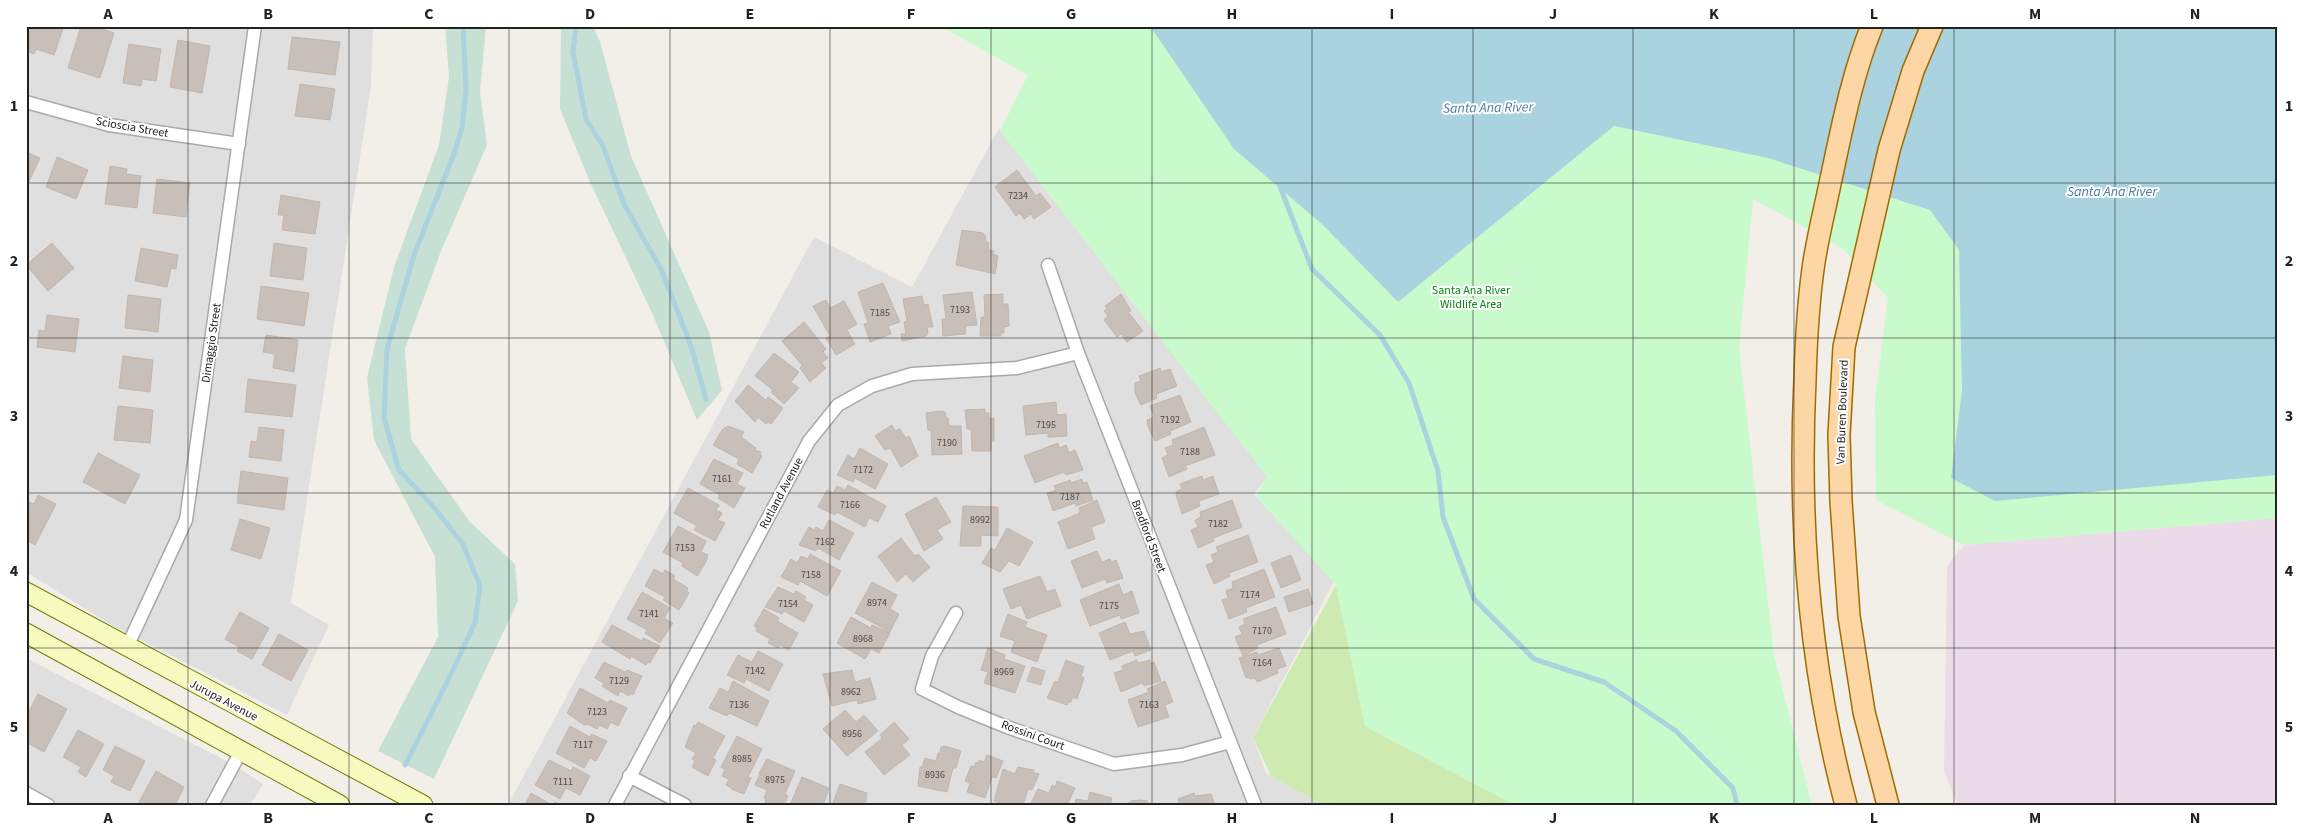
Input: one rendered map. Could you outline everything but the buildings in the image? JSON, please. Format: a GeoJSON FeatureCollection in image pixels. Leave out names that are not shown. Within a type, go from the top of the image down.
{"type":"FeatureCollection","features":[{"type":"Feature","properties":{"kind":"main road"},"geometry":{"type":"LineString","coordinates":[[1846,805],[1834,760],[1818,673],[1806,572],[1802,494],[1803,411],[1813,268],[1848,102],[1872,26]]}},
{"type":"Feature","properties":{"kind":"main road","name":"Van Buren Boulevard"},"geometry":{"type":"LineString","coordinates":[[1888,805],[1864,712],[1849,616],[1841,501],[1839,435],[1844,347],[1858,280],[1889,150],[1913,71],[1932,26]]}},
{"type":"Feature","properties":{"kind":"main road","name":"Jurupa Avenue"},"geometry":{"type":"LineString","coordinates":[[26,592],[424,805]]}},
{"type":"Feature","properties":{"kind":"main road"},"geometry":{"type":"LineString","coordinates":[[26,633],[340,805]]}},
{"type":"Feature","properties":{"kind":"street","name":"Dimaggio Street"},"geometry":{"type":"LineString","coordinates":[[127,647],[186,520],[255,26]]}},
{"type":"Feature","properties":{"kind":"street","name":"Scioscia Street"},"geometry":{"type":"LineString","coordinates":[[26,102],[109,125],[240,144]]}},
{"type":"Feature","properties":{"kind":"street","name":"Bradford Street"},"geometry":{"type":"LineString","coordinates":[[1048,265],[1078,353],[1255,805]]}},
{"type":"Feature","properties":{"kind":"street","name":"Rutland Avenue"},"geometry":{"type":"LineString","coordinates":[[615,805],[809,441],[838,405],[872,386],[912,374],[1017,368],[1078,353]]}},
{"type":"Feature","properties":{"kind":"street","name":"Rossini Court"},"geometry":{"type":"LineString","coordinates":[[956,613],[932,656],[922,689],[958,706],[1007,727],[1114,764],[1182,756],[1230,742]]}},
{"type":"Feature","properties":{"kind":"street"},"geometry":{"type":"LineString","coordinates":[[212,805],[241,751]]}},
{"type":"Feature","properties":{"kind":"street"},"geometry":{"type":"LineString","coordinates":[[629,776],[686,805]]}},
{"type":"Feature","properties":{"kind":"street"},"geometry":{"type":"LineString","coordinates":[[26,793],[48,805]]}},
{"type":"Feature","properties":{"kind":"shaded area"},"geometry":{"type":"Polygon","coordinates":[[[26,26],[373,26],[371,86],[291,603],[329,625],[287,715],[110,624],[26,572],[26,26]]]}},
{"type":"Feature","properties":{"kind":"shaded area"},"geometry":{"type":"Polygon","coordinates":[[[999,128],[1268,476],[1254,494],[1334,581],[1253,738],[1266,773],[1322,805],[508,805],[814,237],[912,287],[999,128]]]}},
{"type":"Feature","properties":{"kind":"shaded area"},"geometry":{"type":"Polygon","coordinates":[[[2277,518],[2277,805],[1958,805],[1944,771],[1947,566],[1964,545],[2277,518]]]}},
{"type":"Feature","properties":{"kind":"shaded area"},"geometry":{"type":"Polygon","coordinates":[[[26,658],[234,765],[263,784],[250,805],[26,805],[26,658]]]}},
{"type":"Feature","properties":{"kind":"green space"},"geometry":{"type":"Polygon","coordinates":[[[445,26],[486,26],[480,92],[487,145],[441,251],[405,349],[411,439],[470,522],[515,564],[518,601],[434,779],[378,751],[438,637],[435,557],[374,440],[367,378],[394,267],[439,145],[449,77],[445,26]]]}},
{"type":"Feature","properties":{"kind":"green space"},"geometry":{"type":"Polygon","coordinates":[[[559,26],[593,26],[600,42],[631,156],[709,332],[722,390],[697,420],[653,315],[590,182],[560,109],[561,30],[559,26]]]}},
{"type":"Feature","properties":{"kind":"green space","name":"Santa Ana River Wildlife Area"},"geometry":{"type":"Polygon","coordinates":[[[940,26],[2277,26],[2277,518],[1964,545],[1876,500],[1875,400],[1888,298],[1842,248],[1753,199],[1739,348],[1774,655],[1812,805],[1515,805],[1365,726],[1336,585],[1256,496],[1267,477],[1000,131],[1028,75],[940,26]]]}},
{"type":"Feature","properties":{"kind":"green space"},"geometry":{"type":"Polygon","coordinates":[[[1336,585],[1365,726],[1515,805],[1322,805],[1271,776],[1253,738],[1336,585]]]}},
{"type":"Feature","properties":{"kind":"water","name":"Santa Ana River"},"geometry":{"type":"Polygon","coordinates":[[[1150,26],[2277,26],[2277,475],[1995,501],[1951,478],[1962,391],[1959,250],[1930,210],[1768,158],[1614,126],[1398,302],[1323,225],[1234,149],[1150,26]]]}},
{"type":"Feature","properties":{"kind":"waterway"},"geometry":{"type":"LineString","coordinates":[[405,765],[475,623],[480,586],[463,544],[431,504],[399,470],[384,418],[387,349],[414,255],[454,154],[462,128],[466,90],[463,26]]}},
{"type":"Feature","properties":{"kind":"waterway"},"geometry":{"type":"LineString","coordinates":[[576,26],[573,52],[586,119],[603,146],[624,204],[662,271],[691,346],[706,399]]}},
{"type":"Feature","properties":{"kind":"waterway"},"geometry":{"type":"LineString","coordinates":[[1279,184],[1312,269],[1380,335],[1409,383],[1438,471],[1443,517],[1474,599],[1534,659],[1604,682],[1676,731],[1733,788],[1737,805]]}}]}
